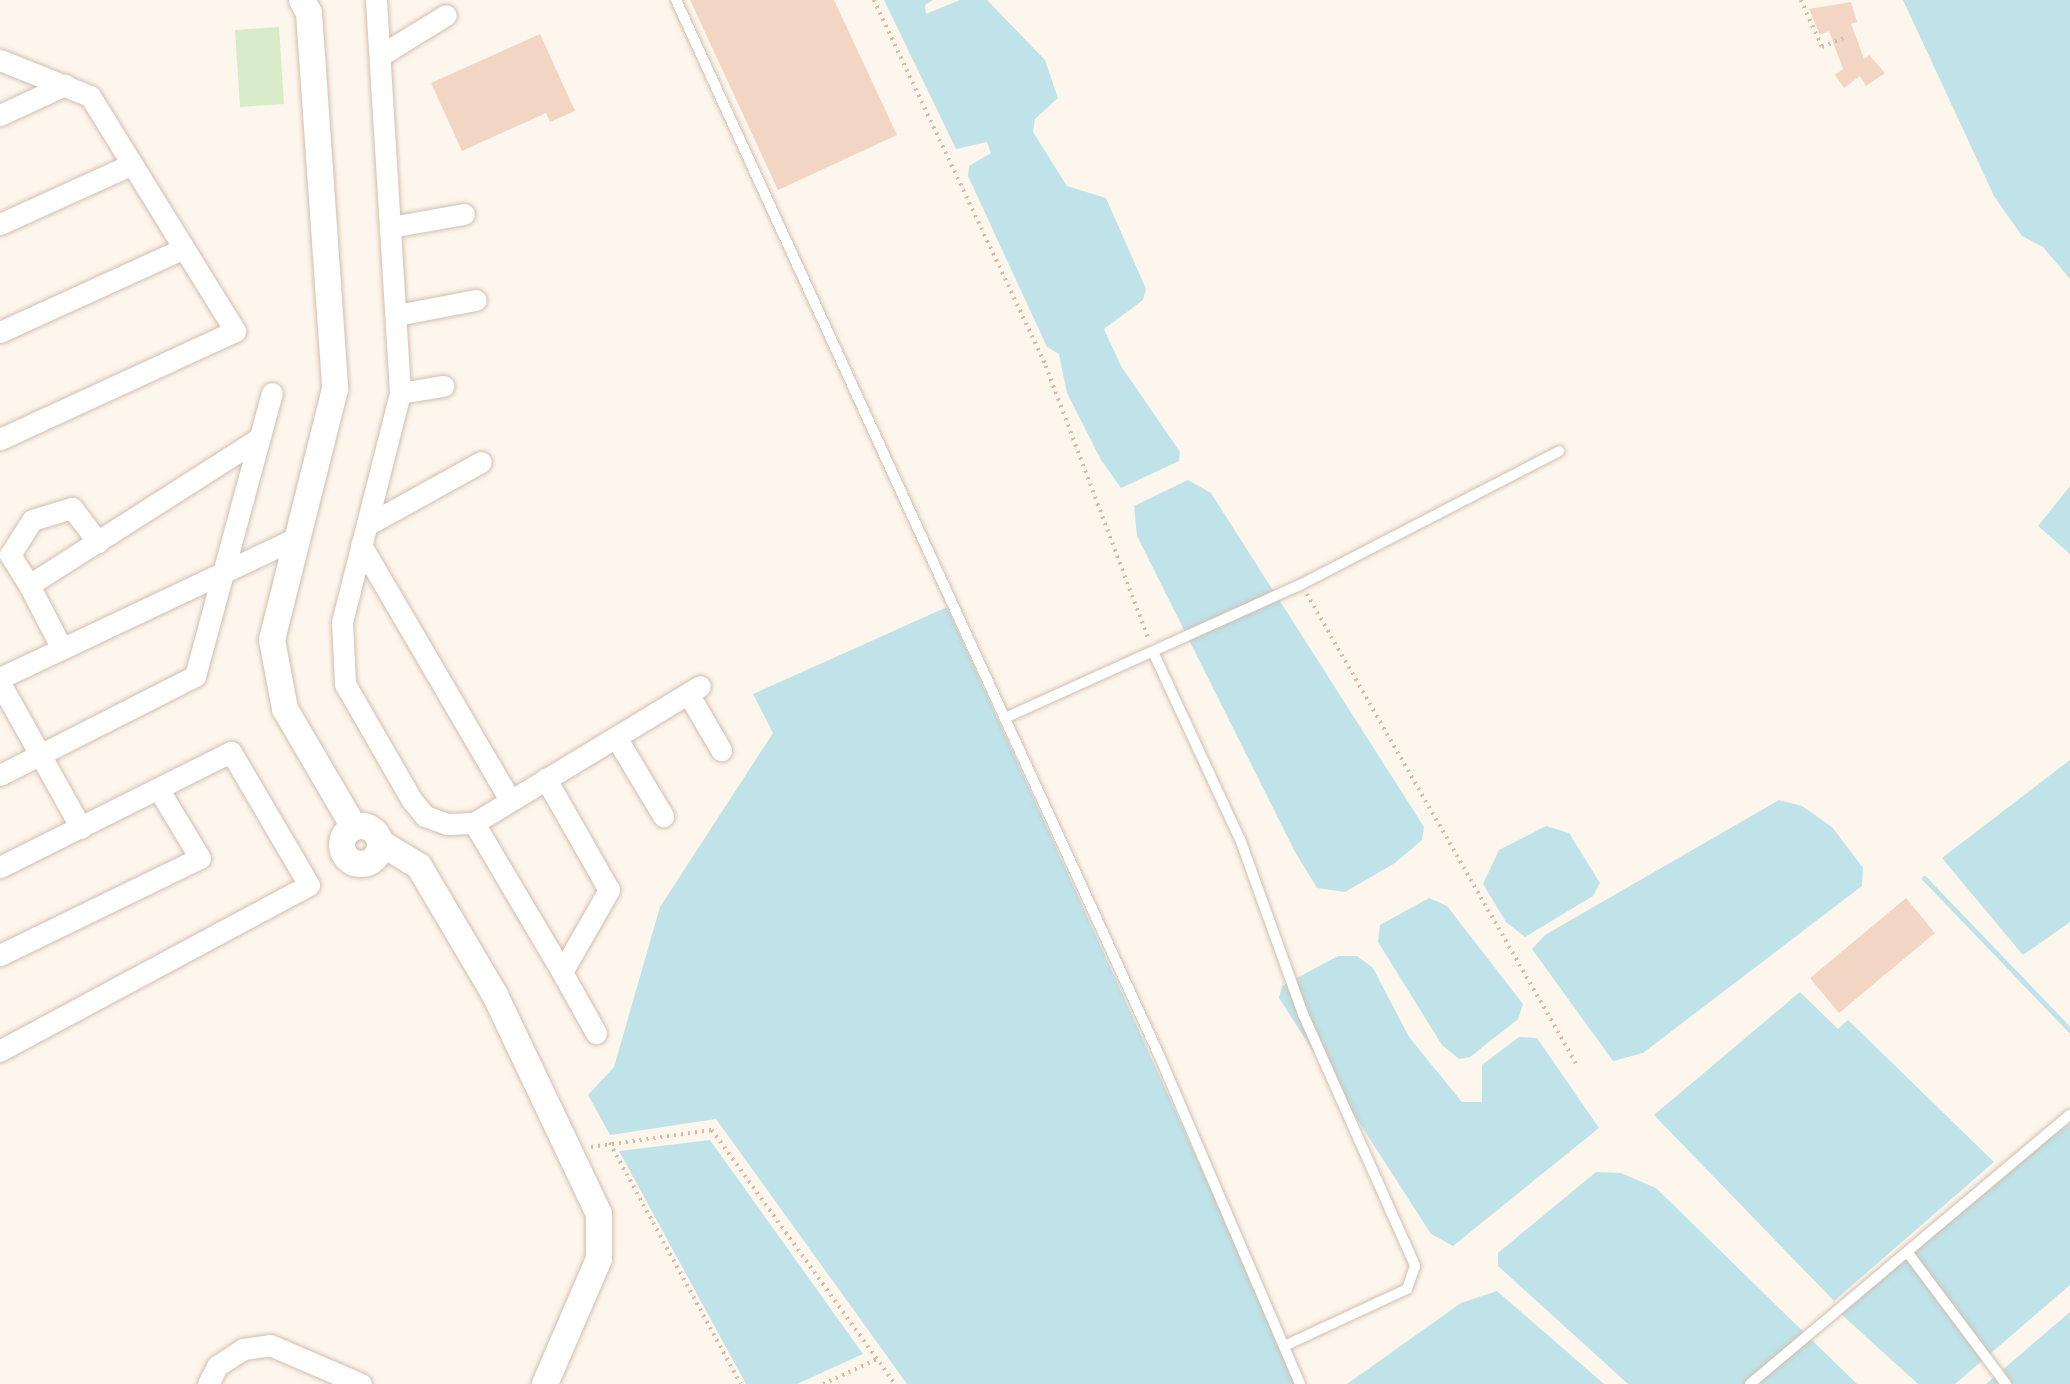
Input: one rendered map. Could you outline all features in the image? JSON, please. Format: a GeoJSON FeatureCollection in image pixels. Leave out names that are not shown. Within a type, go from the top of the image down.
{"type":"FeatureCollection","features":[{"type":"Feature","properties":{"kind":"street"},"geometry":{"type":"LineString","coordinates":[[303,0],[309,13],[335,389],[272,640],[276,673],[285,709],[354,827],[374,831],[381,843],[419,866],[509,1020],[598,1214],[599,1259],[545,1384]]}},
{"type":"Feature","properties":{"kind":"street"},"geometry":{"type":"LineString","coordinates":[[376,0],[400,393],[342,622],[345,684],[425,816],[474,823],[694,690],[721,750]]}},
{"type":"Feature","properties":{"kind":"street"},"geometry":{"type":"LineString","coordinates":[[381,55],[446,15]]}},
{"type":"Feature","properties":{"kind":"street"},"geometry":{"type":"LineString","coordinates":[[0,60],[90,96],[235,331],[0,439]]}},
{"type":"Feature","properties":{"kind":"street"},"geometry":{"type":"LineString","coordinates":[[0,115],[65,85]]}},
{"type":"Feature","properties":{"kind":"street"},"geometry":{"type":"LineString","coordinates":[[0,224],[132,164]]}},
{"type":"Feature","properties":{"kind":"street"},"geometry":{"type":"LineString","coordinates":[[391,227],[464,214]]}},
{"type":"Feature","properties":{"kind":"street"},"geometry":{"type":"LineString","coordinates":[[0,332],[184,248]]}},
{"type":"Feature","properties":{"kind":"street"},"geometry":{"type":"LineString","coordinates":[[397,315],[476,300]]}},
{"type":"Feature","properties":{"kind":"street"},"geometry":{"type":"LineString","coordinates":[[400,393],[443,386]]}},
{"type":"Feature","properties":{"kind":"street"},"geometry":{"type":"LineString","coordinates":[[0,775],[195,676],[219,574],[272,393]]}},
{"type":"Feature","properties":{"kind":"street"},"geometry":{"type":"LineString","coordinates":[[29,585],[257,440]]}},
{"type":"Feature","properties":{"kind":"street"},"geometry":{"type":"LineString","coordinates":[[364,535],[481,461]]}},
{"type":"Feature","properties":{"kind":"street"},"geometry":{"type":"LineString","coordinates":[[61,647],[10,555],[32,520],[72,508],[98,542]]}},
{"type":"Feature","properties":{"kind":"street"},"geometry":{"type":"LineString","coordinates":[[364,535],[510,800]]}},
{"type":"Feature","properties":{"kind":"street"},"geometry":{"type":"LineString","coordinates":[[81,828],[39,756],[0,680],[61,647],[296,538]]}},
{"type":"Feature","properties":{"kind":"street"},"geometry":{"type":"LineString","coordinates":[[617,739],[663,816]]}},
{"type":"Feature","properties":{"kind":"street"},"geometry":{"type":"LineString","coordinates":[[0,867],[231,752],[309,885],[0,1051]]}},
{"type":"Feature","properties":{"kind":"street"},"geometry":{"type":"LineString","coordinates":[[546,779],[609,890],[562,972]]}},
{"type":"Feature","properties":{"kind":"street"},"geometry":{"type":"LineString","coordinates":[[0,955],[200,858],[159,790]]}},
{"type":"Feature","properties":{"kind":"street"},"geometry":{"type":"LineString","coordinates":[[474,823],[596,1033]]}},
{"type":"Feature","properties":{"kind":"street"},"geometry":{"type":"LineString","coordinates":[[208,1384],[217,1366],[243,1349],[270,1345],[361,1384]]}},
{"type":"Feature","properties":{"kind":"lane"},"geometry":{"type":"LineString","coordinates":[[676,0],[1005,718],[1300,1384]]}},
{"type":"Feature","properties":{"kind":"lane"},"geometry":{"type":"LineString","coordinates":[[1005,718],[1298,586],[1559,451]]}},
{"type":"Feature","properties":{"kind":"lane"},"geometry":{"type":"LineString","coordinates":[[1153,652],[1240,839],[1303,1014],[1415,1266],[1407,1289],[1284,1346]]}},
{"type":"Feature","properties":{"kind":"lane"},"geometry":{"type":"LineString","coordinates":[[1750,1384],[1908,1254],[2070,1115]]}},
{"type":"Feature","properties":{"kind":"lane"},"geometry":{"type":"LineString","coordinates":[[1908,1254],[2006,1384]]}},
{"type":"Feature","properties":{"kind":"path"},"geometry":{"type":"LineString","coordinates":[[874,0],[1046,366],[1153,652]]}},
{"type":"Feature","properties":{"kind":"path"},"geometry":{"type":"LineString","coordinates":[[1801,0],[1822,47],[1848,36]]}},
{"type":"Feature","properties":{"kind":"path"},"geometry":{"type":"LineString","coordinates":[[1298,586],[1324,614],[1576,1063]]}},
{"type":"Feature","properties":{"kind":"path"},"geometry":{"type":"LineString","coordinates":[[571,1152],[610,1143],[712,1130],[895,1384]]}},
{"type":"Feature","properties":{"kind":"path"},"geometry":{"type":"LineString","coordinates":[[610,1143],[741,1384]]}},
{"type":"Feature","properties":{"kind":"path"},"geometry":{"type":"LineString","coordinates":[[823,1384],[877,1359]]}},
{"type":"Feature","properties":{"kind":"green space"},"geometry":{"type":"Polygon","coordinates":[[[279,27],[284,104],[240,107],[235,30],[279,27]]]}},
{"type":"Feature","properties":{"kind":"water"},"geometry":{"type":"Polygon","coordinates":[[[884,0],[933,0],[925,5],[926,14],[960,0],[987,0],[1045,60],[1058,98],[1035,119],[1033,132],[1067,186],[1106,198],[1146,289],[1143,300],[1104,329],[1121,366],[1180,452],[1179,461],[1121,488],[1101,460],[1067,393],[1059,354],[1047,347],[968,176],[969,166],[991,153],[987,142],[956,149],[884,0]]]}},
{"type":"Feature","properties":{"kind":"water"},"geometry":{"type":"Polygon","coordinates":[[[1903,0],[2070,0],[2070,279],[2043,247],[2022,236],[1994,196],[1903,0]]]}},
{"type":"Feature","properties":{"kind":"water"},"geometry":{"type":"Polygon","coordinates":[[[1188,480],[1211,493],[1424,827],[1422,840],[1395,863],[1345,892],[1317,888],[1295,852],[1137,536],[1134,506],[1188,480]]]}},
{"type":"Feature","properties":{"kind":"water"},"geometry":{"type":"Polygon","coordinates":[[[2070,486],[2070,554],[2038,526],[2070,486]]]}},
{"type":"Feature","properties":{"kind":"water"},"geometry":{"type":"Polygon","coordinates":[[[947,607],[1299,1384],[907,1384],[716,1119],[610,1135],[588,1095],[614,1067],[660,907],[773,733],[753,694],[947,607]]]}},
{"type":"Feature","properties":{"kind":"water"},"geometry":{"type":"Polygon","coordinates":[[[2070,760],[2070,922],[2023,955],[1942,858],[2070,760]]]}},
{"type":"Feature","properties":{"kind":"water"},"geometry":{"type":"Polygon","coordinates":[[[1779,800],[1802,806],[1832,827],[1863,868],[1862,886],[1643,1053],[1613,1061],[1532,949],[1545,935],[1779,800]]]}},
{"type":"Feature","properties":{"kind":"water"},"geometry":{"type":"Polygon","coordinates":[[[1546,826],[1569,833],[1600,883],[1593,896],[1525,937],[1506,922],[1483,884],[1499,850],[1546,826]]]}},
{"type":"Feature","properties":{"kind":"water"},"geometry":{"type":"Polygon","coordinates":[[[1429,898],[1447,906],[1523,1004],[1518,1019],[1470,1057],[1459,1059],[1442,1045],[1378,942],[1380,925],[1429,898]]]}},
{"type":"Feature","properties":{"kind":"water"},"geometry":{"type":"Polygon","coordinates":[[[1338,956],[1357,956],[1373,968],[1409,1037],[1462,1102],[1482,1102],[1482,1065],[1519,1037],[1537,1038],[1599,1128],[1453,1246],[1431,1234],[1279,998],[1282,986],[1338,956]]]}},
{"type":"Feature","properties":{"kind":"water"},"geometry":{"type":"Polygon","coordinates":[[[1800,992],[1838,1029],[1848,1020],[1994,1162],[1834,1301],[1654,1115],[1800,992]]]}},
{"type":"Feature","properties":{"kind":"water"},"geometry":{"type":"Polygon","coordinates":[[[2070,1124],[2070,1285],[1955,1384],[1918,1384],[1841,1314],[2009,1166],[2070,1124]]]}},
{"type":"Feature","properties":{"kind":"water"},"geometry":{"type":"Polygon","coordinates":[[[710,1140],[863,1354],[797,1384],[746,1384],[619,1151],[710,1140]]]}},
{"type":"Feature","properties":{"kind":"water"},"geometry":{"type":"Polygon","coordinates":[[[1596,1172],[1621,1173],[1656,1188],[1857,1384],[1628,1384],[1498,1266],[1498,1253],[1596,1172]]]}},
{"type":"Feature","properties":{"kind":"water"},"geometry":{"type":"Polygon","coordinates":[[[1497,1291],[1604,1384],[1347,1384],[1461,1303],[1497,1291]]]}},
{"type":"Feature","properties":{"kind":"water"},"geometry":{"type":"Polygon","coordinates":[[[2070,1312],[2070,1384],[1986,1384],[2070,1312]]]}},
{"type":"Feature","properties":{"kind":"building"},"geometry":{"type":"Polygon","coordinates":[[[690,0],[834,0],[897,135],[778,190],[690,0]]]}},
{"type":"Feature","properties":{"kind":"building"},"geometry":{"type":"Polygon","coordinates":[[[1851,2],[1857,22],[1851,24],[1864,59],[1869,55],[1885,73],[1866,86],[1860,76],[1844,88],[1835,75],[1843,69],[1829,31],[1820,35],[1809,9],[1851,2]]]}},
{"type":"Feature","properties":{"kind":"building"},"geometry":{"type":"Polygon","coordinates":[[[540,34],[575,111],[550,122],[546,113],[462,151],[431,83],[540,34]]]}},
{"type":"Feature","properties":{"kind":"building"},"geometry":{"type":"Polygon","coordinates":[[[1906,898],[1935,933],[1839,1013],[1810,978],[1906,898]]]}},
{"type":"Feature","properties":{"kind":"waterway"},"geometry":{"type":"LineString","coordinates":[[1924,878],[2070,1030]]}}]}
